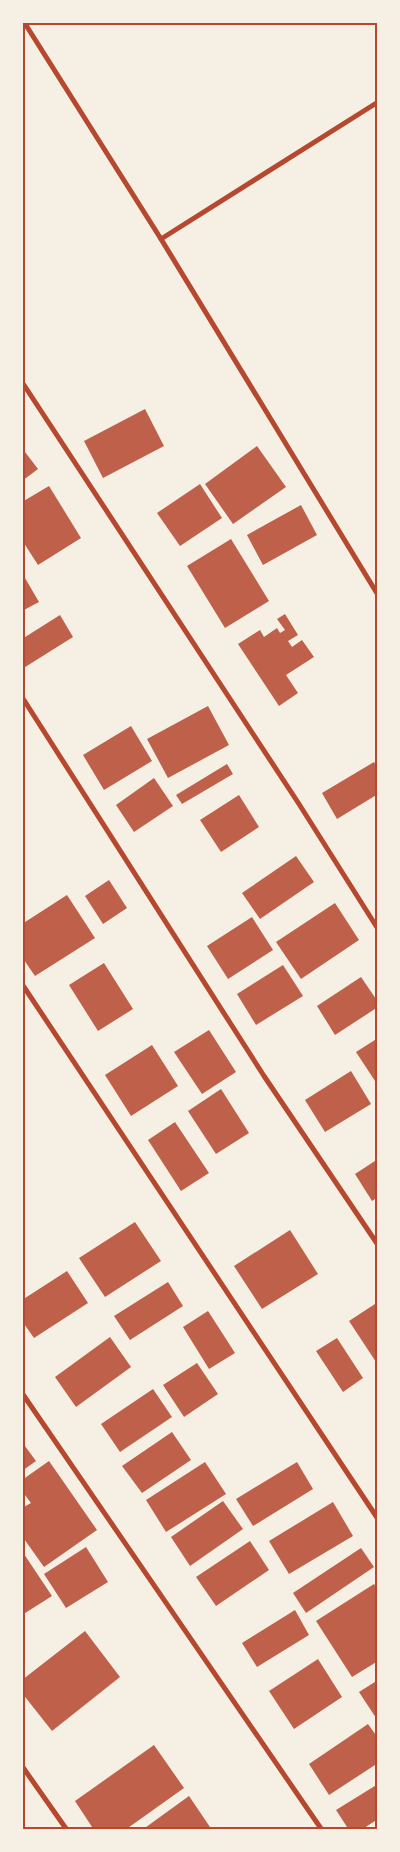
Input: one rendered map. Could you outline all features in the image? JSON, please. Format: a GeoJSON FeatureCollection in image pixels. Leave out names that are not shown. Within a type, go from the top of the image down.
{"type":"FeatureCollection","features":[{"type":"Feature","properties":{"kind":"street"},"geometry":{"type":"LineString","coordinates":[[24,22],[161,239],[378,595]]}},
{"type":"Feature","properties":{"kind":"street"},"geometry":{"type":"LineString","coordinates":[[161,239],[378,102]]}},
{"type":"Feature","properties":{"kind":"street"},"geometry":{"type":"LineString","coordinates":[[22,382],[299,804],[378,929]]}},
{"type":"Feature","properties":{"kind":"street"},"geometry":{"type":"LineString","coordinates":[[22,697],[264,1076],[378,1245]]}},
{"type":"Feature","properties":{"kind":"street"},"geometry":{"type":"LineString","coordinates":[[22,984],[378,1518]]}},
{"type":"Feature","properties":{"kind":"street"},"geometry":{"type":"LineString","coordinates":[[22,1393],[322,1830]]}},
{"type":"Feature","properties":{"kind":"street"},"geometry":{"type":"LineString","coordinates":[[22,1766],[66,1830]]}},
{"type":"Feature","properties":{"kind":"building"},"geometry":{"type":"Polygon","coordinates":[[[145,409],[164,446],[103,478],[84,441],[145,409]]]}},
{"type":"Feature","properties":{"kind":"building"},"geometry":{"type":"Polygon","coordinates":[[[257,446],[286,487],[233,524],[205,484],[257,446]]]}},
{"type":"Feature","properties":{"kind":"building"},"geometry":{"type":"Polygon","coordinates":[[[22,448],[38,469],[22,481],[22,448]]]}},
{"type":"Feature","properties":{"kind":"building"},"geometry":{"type":"Polygon","coordinates":[[[200,484],[222,518],[180,546],[157,513],[200,484]]]}},
{"type":"Feature","properties":{"kind":"building"},"geometry":{"type":"Polygon","coordinates":[[[49,486],[81,538],[38,565],[22,540],[22,502],[49,486]]]}},
{"type":"Feature","properties":{"kind":"building"},"geometry":{"type":"Polygon","coordinates":[[[301,505],[317,535],[263,565],[247,535],[301,505]]]}},
{"type":"Feature","properties":{"kind":"building"},"geometry":{"type":"Polygon","coordinates":[[[231,539],[269,601],[225,628],[187,566],[231,539]]]}},
{"type":"Feature","properties":{"kind":"building"},"geometry":{"type":"Polygon","coordinates":[[[25,578],[39,602],[22,611],[22,579],[25,578]]]}},
{"type":"Feature","properties":{"kind":"building"},"geometry":{"type":"Polygon","coordinates":[[[285,614],[298,635],[288,641],[292,647],[302,640],[314,657],[286,675],[298,693],[279,706],[238,644],[260,630],[264,637],[277,628],[280,633],[285,630],[277,619],[285,614]]]}},
{"type":"Feature","properties":{"kind":"building"},"geometry":{"type":"Polygon","coordinates":[[[60,615],[73,637],[22,669],[22,639],[60,615]]]}},
{"type":"Feature","properties":{"kind":"building"},"geometry":{"type":"Polygon","coordinates":[[[208,706],[229,745],[168,778],[147,739],[208,706]]]}},
{"type":"Feature","properties":{"kind":"building"},"geometry":{"type":"Polygon","coordinates":[[[131,726],[152,761],[104,790],[83,755],[131,726]]]}},
{"type":"Feature","properties":{"kind":"building"},"geometry":{"type":"Polygon","coordinates":[[[374,762],[378,768],[378,794],[337,819],[322,793],[374,762]]]}},
{"type":"Feature","properties":{"kind":"building"},"geometry":{"type":"Polygon","coordinates":[[[227,764],[233,774],[182,804],[176,795],[227,764]]]}},
{"type":"Feature","properties":{"kind":"building"},"geometry":{"type":"Polygon","coordinates":[[[154,778],[173,806],[134,832],[116,805],[154,778]]]}},
{"type":"Feature","properties":{"kind":"building"},"geometry":{"type":"Polygon","coordinates":[[[239,795],[259,827],[221,852],[200,820],[239,795]]]}},
{"type":"Feature","properties":{"kind":"building"},"geometry":{"type":"Polygon","coordinates":[[[296,856],[314,882],[260,919],[242,893],[296,856]]]}},
{"type":"Feature","properties":{"kind":"building"},"geometry":{"type":"Polygon","coordinates":[[[109,880],[127,908],[103,924],[85,896],[109,880]]]}},
{"type":"Feature","properties":{"kind":"building"},"geometry":{"type":"Polygon","coordinates":[[[67,895],[95,938],[35,976],[22,957],[22,924],[67,895]]]}},
{"type":"Feature","properties":{"kind":"building"},"geometry":{"type":"Polygon","coordinates":[[[335,903],[359,940],[301,979],[276,942],[335,903]]]}},
{"type":"Feature","properties":{"kind":"building"},"geometry":{"type":"Polygon","coordinates":[[[252,917],[273,950],[228,979],[207,946],[252,917]]]}},
{"type":"Feature","properties":{"kind":"building"},"geometry":{"type":"Polygon","coordinates":[[[104,963],[133,1009],[98,1031],[69,985],[104,963]]]}},
{"type":"Feature","properties":{"kind":"building"},"geometry":{"type":"Polygon","coordinates":[[[283,965],[303,996],[256,1025],[237,994],[283,965]]]}},
{"type":"Feature","properties":{"kind":"building"},"geometry":{"type":"Polygon","coordinates":[[[361,977],[378,1002],[378,1007],[335,1035],[317,1006],[361,977]]]}},
{"type":"Feature","properties":{"kind":"building"},"geometry":{"type":"Polygon","coordinates":[[[209,1030],[236,1072],[202,1094],[174,1052],[209,1030]]]}},
{"type":"Feature","properties":{"kind":"building"},"geometry":{"type":"Polygon","coordinates":[[[378,1038],[378,1079],[375,1081],[356,1052],[378,1038]]]}},
{"type":"Feature","properties":{"kind":"building"},"geometry":{"type":"Polygon","coordinates":[[[152,1045],[178,1086],[131,1116],[105,1075],[152,1045]]]}},
{"type":"Feature","properties":{"kind":"building"},"geometry":{"type":"Polygon","coordinates":[[[351,1071],[371,1104],[325,1132],[305,1100],[351,1071]]]}},
{"type":"Feature","properties":{"kind":"building"},"geometry":{"type":"Polygon","coordinates":[[[221,1089],[249,1133],[216,1154],[188,1111],[221,1089]]]}},
{"type":"Feature","properties":{"kind":"building"},"geometry":{"type":"Polygon","coordinates":[[[175,1122],[209,1173],[181,1191],[148,1140],[175,1122]]]}},
{"type":"Feature","properties":{"kind":"building"},"geometry":{"type":"Polygon","coordinates":[[[378,1159],[378,1197],[372,1201],[355,1174],[378,1159]]]}},
{"type":"Feature","properties":{"kind":"building"},"geometry":{"type":"Polygon","coordinates":[[[135,1222],[161,1261],[105,1297],[79,1258],[135,1222]]]}},
{"type":"Feature","properties":{"kind":"building"},"geometry":{"type":"Polygon","coordinates":[[[290,1230],[318,1274],[262,1309],[234,1266],[290,1230]]]}},
{"type":"Feature","properties":{"kind":"building"},"geometry":{"type":"Polygon","coordinates":[[[67,1271],[88,1303],[34,1338],[22,1321],[22,1300],[67,1271]]]}},
{"type":"Feature","properties":{"kind":"building"},"geometry":{"type":"Polygon","coordinates":[[[168,1282],[183,1306],[130,1340],[114,1316],[168,1282]]]}},
{"type":"Feature","properties":{"kind":"building"},"geometry":{"type":"Polygon","coordinates":[[[378,1302],[378,1365],[349,1321],[378,1302]]]}},
{"type":"Feature","properties":{"kind":"building"},"geometry":{"type":"Polygon","coordinates":[[[208,1311],[235,1353],[209,1369],[183,1327],[208,1311]]]}},
{"type":"Feature","properties":{"kind":"building"},"geometry":{"type":"Polygon","coordinates":[[[110,1337],[131,1367],[76,1407],[55,1377],[110,1337]]]}},
{"type":"Feature","properties":{"kind":"building"},"geometry":{"type":"Polygon","coordinates":[[[337,1338],[363,1378],[343,1392],[316,1351],[337,1338]]]}},
{"type":"Feature","properties":{"kind":"building"},"geometry":{"type":"Polygon","coordinates":[[[197,1363],[218,1394],[184,1417],[163,1385],[197,1363]]]}},
{"type":"Feature","properties":{"kind":"building"},"geometry":{"type":"Polygon","coordinates":[[[153,1389],[172,1417],[120,1452],[101,1424],[153,1389]]]}},
{"type":"Feature","properties":{"kind":"building"},"geometry":{"type":"Polygon","coordinates":[[[172,1432],[191,1460],[142,1493],[122,1466],[172,1432]]]}},
{"type":"Feature","properties":{"kind":"building"},"geometry":{"type":"Polygon","coordinates":[[[22,1442],[36,1461],[22,1471],[22,1442]]]}},
{"type":"Feature","properties":{"kind":"building"},"geometry":{"type":"Polygon","coordinates":[[[49,1461],[97,1530],[44,1567],[22,1536],[22,1508],[31,1503],[22,1491],[22,1480],[49,1461]]]}},
{"type":"Feature","properties":{"kind":"building"},"geometry":{"type":"Polygon","coordinates":[[[205,1462],[226,1494],[166,1532],[146,1500],[205,1462]]]}},
{"type":"Feature","properties":{"kind":"building"},"geometry":{"type":"Polygon","coordinates":[[[297,1462],[313,1489],[253,1526],[236,1499],[297,1462]]]}},
{"type":"Feature","properties":{"kind":"building"},"geometry":{"type":"Polygon","coordinates":[[[223,1501],[243,1529],[190,1566],[171,1537],[223,1501]]]}},
{"type":"Feature","properties":{"kind":"building"},"geometry":{"type":"Polygon","coordinates":[[[333,1502],[353,1536],[289,1574],[269,1541],[333,1502]]]}},
{"type":"Feature","properties":{"kind":"building"},"geometry":{"type":"Polygon","coordinates":[[[250,1541],[269,1570],[216,1606],[196,1577],[250,1541]]]}},
{"type":"Feature","properties":{"kind":"building"},"geometry":{"type":"Polygon","coordinates":[[[86,1547],[108,1582],[66,1608],[44,1574],[86,1547]]]}},
{"type":"Feature","properties":{"kind":"building"},"geometry":{"type":"Polygon","coordinates":[[[361,1548],[374,1567],[306,1613],[293,1593],[361,1548]]]}},
{"type":"Feature","properties":{"kind":"building"},"geometry":{"type":"Polygon","coordinates":[[[22,1551],[52,1596],[22,1615],[22,1551]]]}},
{"type":"Feature","properties":{"kind":"building"},"geometry":{"type":"Polygon","coordinates":[[[374,1584],[378,1590],[378,1661],[352,1677],[316,1621],[374,1584]]]}},
{"type":"Feature","properties":{"kind":"building"},"geometry":{"type":"Polygon","coordinates":[[[295,1610],[309,1635],[257,1667],[242,1643],[295,1610]]]}},
{"type":"Feature","properties":{"kind":"building"},"geometry":{"type":"Polygon","coordinates":[[[85,1631],[120,1677],[52,1731],[22,1693],[22,1680],[85,1631]]]}},
{"type":"Feature","properties":{"kind":"building"},"geometry":{"type":"Polygon","coordinates":[[[318,1659],[342,1697],[294,1729],[269,1691],[318,1659]]]}},
{"type":"Feature","properties":{"kind":"building"},"geometry":{"type":"Polygon","coordinates":[[[378,1680],[378,1721],[359,1692],[378,1680]]]}},
{"type":"Feature","properties":{"kind":"building"},"geometry":{"type":"Polygon","coordinates":[[[368,1724],[378,1738],[378,1763],[329,1795],[309,1764],[368,1724]]]}},
{"type":"Feature","properties":{"kind":"building"},"geometry":{"type":"Polygon","coordinates":[[[154,1745],[184,1788],[125,1830],[94,1830],[75,1801],[154,1745]]]}},
{"type":"Feature","properties":{"kind":"building"},"geometry":{"type":"Polygon","coordinates":[[[378,1784],[378,1819],[361,1830],[349,1830],[336,1810],[378,1784]]]}},
{"type":"Feature","properties":{"kind":"building"},"geometry":{"type":"Polygon","coordinates":[[[189,1796],[212,1830],[142,1830],[189,1796]]]}}]}
